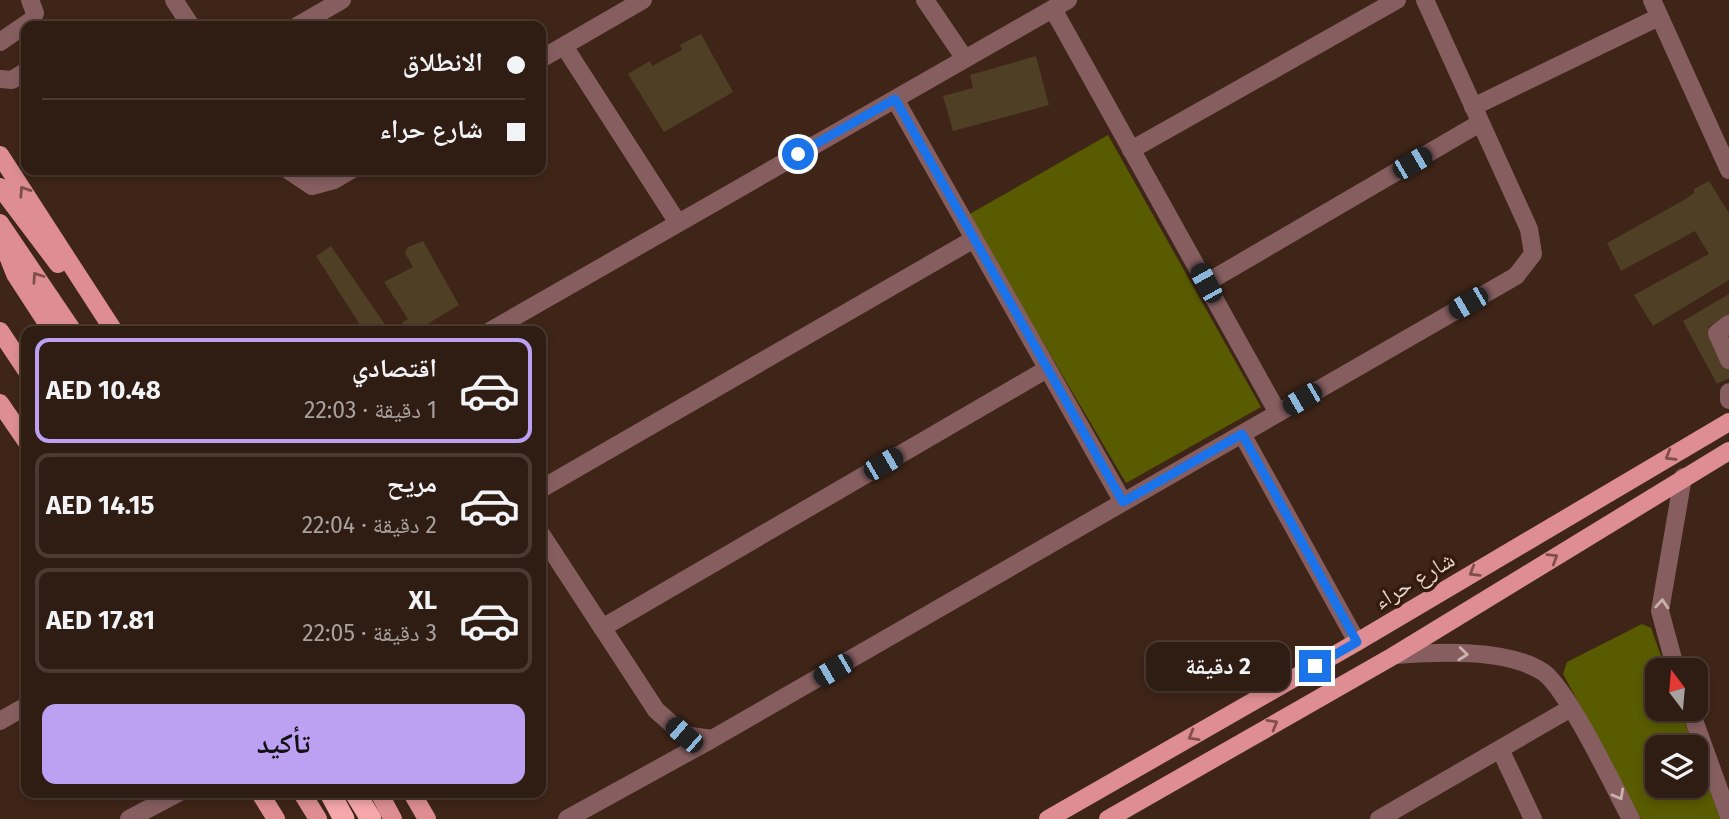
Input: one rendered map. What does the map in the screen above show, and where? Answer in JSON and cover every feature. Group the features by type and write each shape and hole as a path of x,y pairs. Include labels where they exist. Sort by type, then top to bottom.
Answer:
{"highway":[{"path":"333,798 344,819"},
{"path":"358,798 371,819"}],"main road":[{"path":"0,155 111,326"},
{"path":"0,187 105,326"},
{"path":"0,223 70,326"},
{"path":"0,236 15,274 49,326"},
{"path":"2,335 21,352"},
{"path":"2,335 21,363"},
{"path":"0,402 21,434"},
{"name":"شارع حراء","path":"1048,819 1357,642 1729,422"},
{"path":"1108,819 1395,655 1729,451"},
{"path":"1231,714 1248,739"},
{"path":"263,798 276,819"},
{"path":"305,798 318,819"},
{"path":"382,798 393,819"},
{"path":"415,798 427,819"}],"street":[{"path":"30,0 35,13 31,21"},
{"path":"174,0 188,21"},
{"path":"306,21 342,0"},
{"path":"546,57 643,0"},
{"path":"925,0 965,59"},
{"path":"1131,150 1398,0"},
{"path":"567,819 712,739 1516,276 1534,254 1529,229 1425,0"},
{"path":"499,326 1060,4 1131,150 1278,413"},
{"path":"1206,283 1655,8 1728,163"},
{"path":"0,42 21,28"},
{"path":"564,46 678,223"},
{"path":"0,79 12,80 21,74"},
{"path":"895,99 1123,502"},
{"path":"292,175 312,186 342,175"},
{"path":"546,486 974,239"},
{"path":"1729,324 1717,333 1729,360"},
{"path":"602,628 1047,369"},
{"path":"1729,392 1729,400"},
{"path":"1242,434 1357,642"},
{"path":"1673,658 1660,611 1683,477"},
{"path":"546,542 656,710 684,735 712,739"},
{"path":"1395,655 1442,652 1509,659 1544,673 1571,708 1632,819"},
{"path":"1,717 21,708"},
{"path":"1379,819 1571,708"},
{"path":"1695,721 1725,794 1729,817"},
{"path":"1500,749 1533,819"},
{"path":"129,819 169,798"}],"shaded area":[{"path":"1108,135 1261,407 1126,483 968,215"},
{"path":"1642,624 1651,628 1662,658 1645,658 1645,721 1684,721 1690,735 1645,735 1645,798 1708,798 1708,786 1720,819 1641,819 1563,674 1567,662"}],"building":[{"path":"701,34 733,92 664,132 628,74 650,61 652,66 682,50 680,45"},
{"path":"1036,56 1049,105 953,131 943,96 973,88 970,75"},
{"path":"1709,181 1729,213 1729,280 1653,326 1634,295 1709,254 1695,231 1621,271 1607,243 1684,200 1694,193 1694,189"},
{"path":"423,241 459,305 424,326 404,326 402,322 408,319 384,282 413,267 405,253 408,247"},
{"path":"331,246 386,326 361,326 316,256"},
{"path":"1729,294 1729,315 1708,327 1710,331 1707,332 1729,368 1729,378 1717,384 1683,321"}],"route":[{"path":"798,154 895,99 1123,502 1242,434 1357,642 1315,666"}]}
